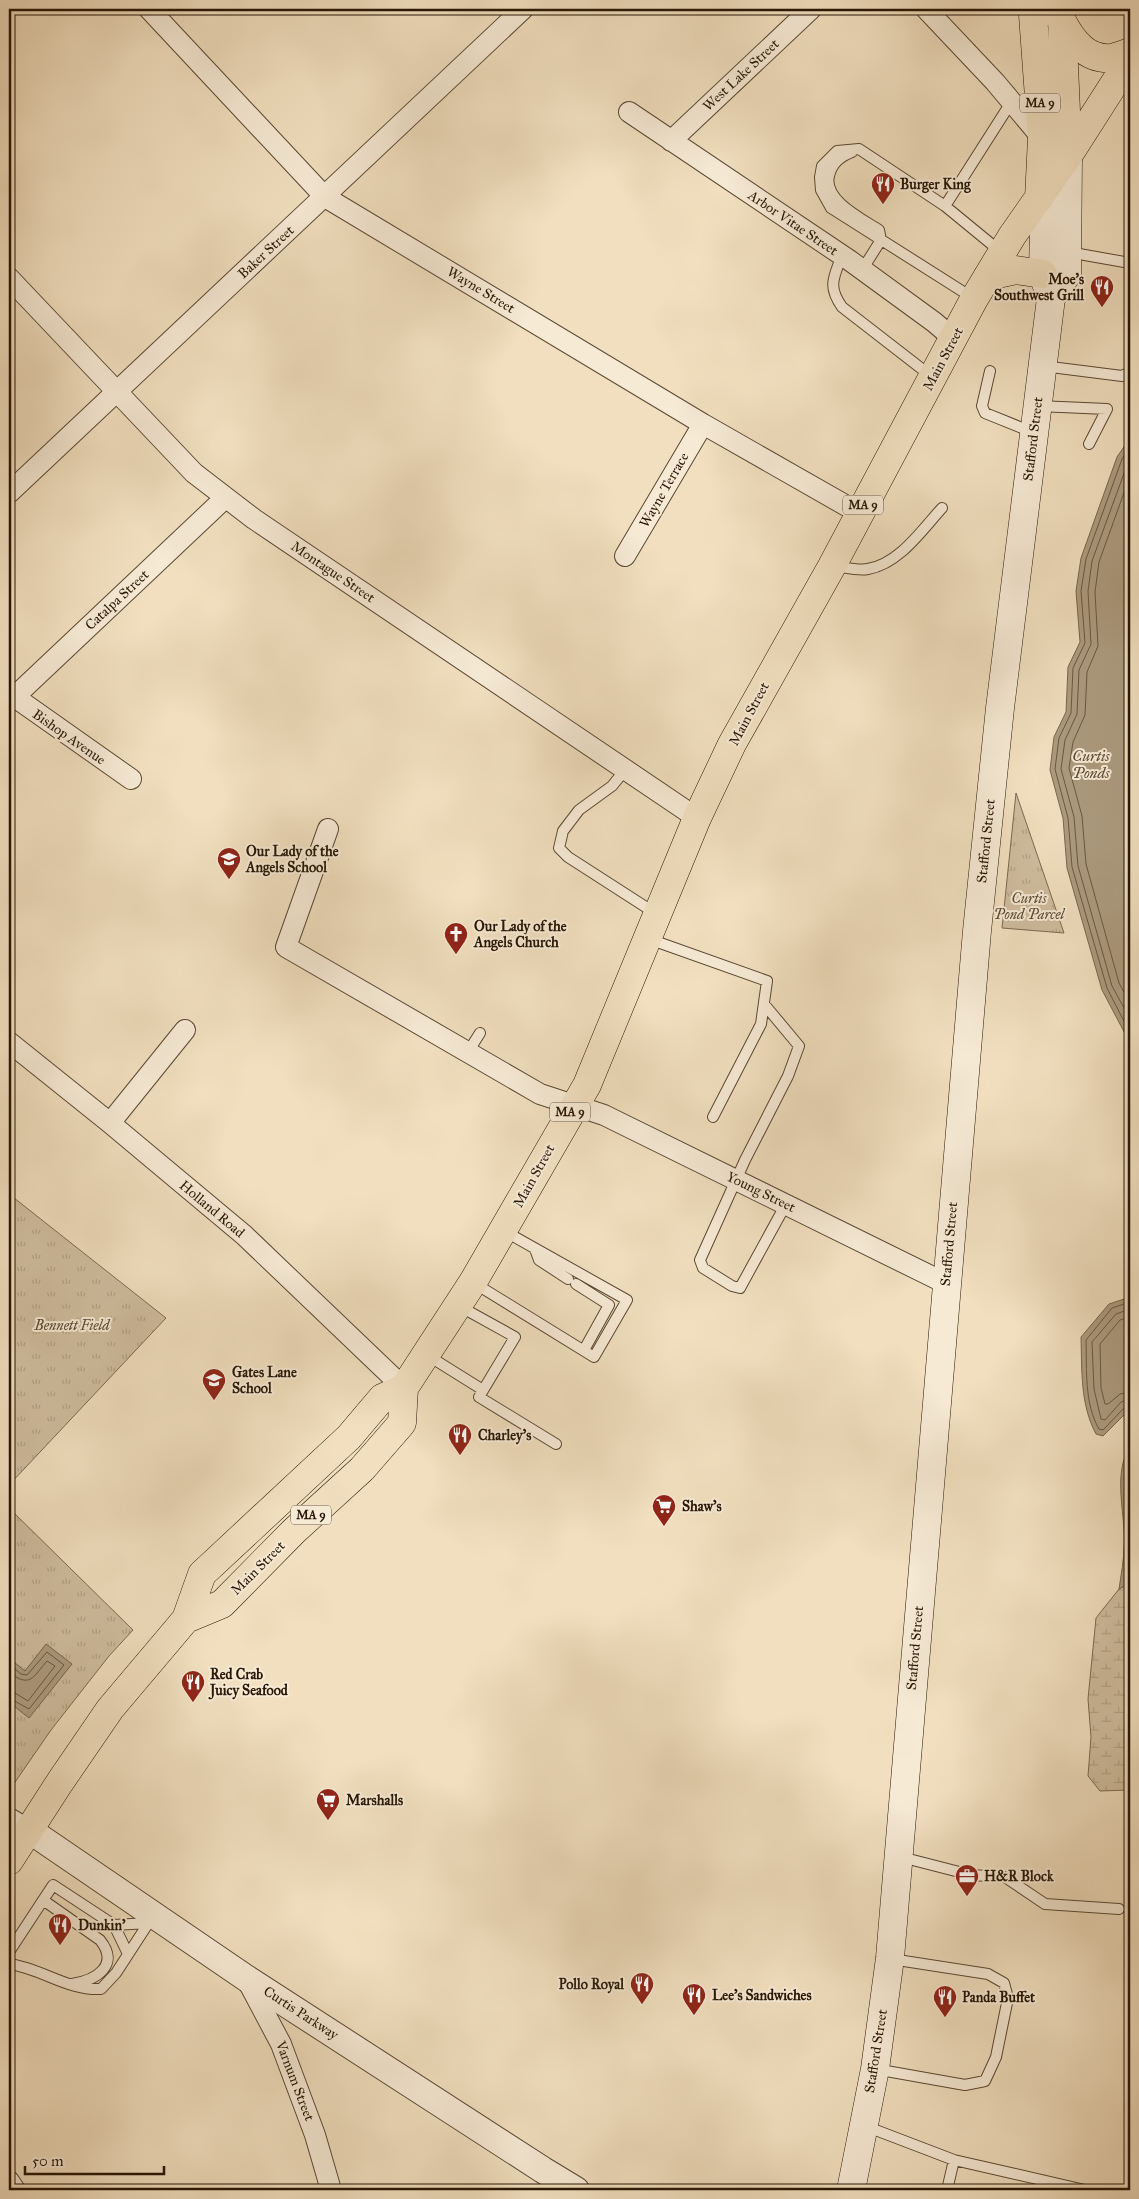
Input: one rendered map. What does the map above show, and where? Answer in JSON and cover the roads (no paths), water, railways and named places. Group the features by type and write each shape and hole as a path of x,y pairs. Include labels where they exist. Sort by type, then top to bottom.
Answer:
{"main road":[{"name":"MA 9","path":"1037,9 1033,15 1042,138 1039,199"},
{"name":"MA 9","path":"1058,15 1068,156"},
{"path":"1058,15 1081,48 1093,56 1129,60"},
{"name":"Main Street","path":"9,1861 19,1824 60,1782 110,1709 186,1619 222,1604 300,1526 374,1457 402,1423 404,1388 427,1355 504,1231 587,1085 698,818 720,769 757,698 832,566 974,299 1001,252 1068,156 1129,60"},
{"name":"Stafford Street","path":"1047,286 1067,274 1068,156"},
{"name":"Stafford Street","path":"851,2190 874,2069 890,1958 945,1283 977,931 1000,708 1042,366 1047,286 1044,228 1039,199"},
{"path":"988,276 1016,270 1047,286"}],"street":[{"name":"Wayne Street","path":"149,9 325,197 703,424 859,513"},
{"name":"Baker Street","path":"9,494 523,9"},
{"name":"West Lake Street","path":"671,141 811,9"},
{"path":"926,9 1012,101 1042,138"},
{"name":"Arbor Vitae Street","path":"629,112 842,256 934,322 954,339"},
{"name":"Montague Street","path":"9,278 194,473 225,498 698,818"},
{"name":"Wayne Terrace","path":"625,556 703,424"},
{"name":"Catalpa Street","path":"10,698 225,498"},
{"name":"Bishop Avenue","path":"10,698 131,779"},
{"name":"Young Street","path":"328,829 286,947 540,1094 604,1115 945,1283"},
{"path":"110,1123 185,1030"},
{"name":"Holland Road","path":"9,1042 110,1123 244,1235 404,1388"},
{"name":"Curtis Parkway","path":"19,1824 151,1919 576,2190"},
{"name":"Varnum Street","path":"246,1978 281,2044 316,2135 331,2190"},
{"path":"9,2181 16,2190"}],"lane":[{"path":"945,206 1012,101"},
{"path":"974,299 831,208 821,190 820,177 822,166 837,151 848,148 859,149 945,206 1001,252"},
{"path":"862,270 881,240"},
{"path":"1068,252 1130,263"},
{"path":"842,256 833,280 833,295 842,307 933,378"},
{"path":"1042,366 1122,376 1130,372"},
{"path":"990,371 982,406 985,413 1036,419 1107,409 1089,444"},
{"path":"832,566 868,569 882,564 901,552 942,508"},
{"path":"625,770 612,786 579,810 563,830 559,848 568,856 658,914"},
{"path":"648,939 768,981 761,1024 713,1117"},
{"path":"764,1004 798,1046 788,1076 736,1179 700,1260 703,1268 732,1286 740,1288 786,1204"},
{"path":"468,1052 480,1033"},
{"path":"473,1282 594,1357 627,1300 504,1231"},
{"path":"535,1249 539,1260 609,1305 584,1350"},
{"path":"458,1306 515,1337 479,1397 556,1444"},
{"path":"427,1355 483,1390"},
{"path":"897,1856 971,1874 1005,1877 1046,1904 1119,1909"},
{"path":"9,1952 53,1885 114,1925 128,1954"},
{"path":"43,1900 100,1940 107,1949 108,1957 104,1968 95,1979 69,1985"},
{"path":"114,1925 151,1919"},
{"path":"9,1964 22,1965 69,1985 84,1989 101,1989 116,1973 151,1919"},
{"path":"874,2069 965,2085 985,2081 996,2058 1008,1998 1004,1983 988,1974 890,1958"},
{"path":"864,2126 886,2132 954,2160 1085,2190"},
{"path":"947,2190 954,2160"}],"water":[{"name":"Curtis Ponds","path":"1130,438 1130,1043 1102,990 1067,868 1063,818 1050,770 1054,737 1066,712 1068,667 1080,642 1076,591 1081,558 1117,457"},
{"path":"1130,1297 1130,1409 1103,1436 1096,1434 1084,1399 1081,1337 1109,1304"},
{"path":"1130,1446 1130,1583 1119,1589 1124,1546 1121,1482 1125,1458"},
{"path":"46,1644 72,1664 29,1718 9,1702 9,1658 25,1671"}],"place":[{"name":"Burger King","path":"883,205"},
{"name":"Moe's Southwest Grill","path":"1102,308"},
{"name":"Our Lady of the Angels School","path":"229,880"},
{"name":"Our Lady of the Angels Church","path":"456,955"},
{"name":"Gates Lane School","path":"214,1401"},
{"name":"Charley's","path":"460,1456"},
{"name":"Shaw's","path":"664,1527"},
{"name":"Red Crab Juicy Seafood","path":"193,1703"},
{"name":"Marshalls","path":"328,1821"},
{"name":"H&R Block","path":"967,1897"},
{"name":"Dunkin'","path":"60,1946"},
{"name":"Pollo Royal","path":"642,2005"},
{"name":"Lee's Sandwiches","path":"694,2016"},
{"name":"Panda Buffet","path":"945,2018"}],"park label":[{"name":"Curtis Pond Parcel","path":"1029,906"},
{"name":"Bennett Field","path":"72,1325"}]}
